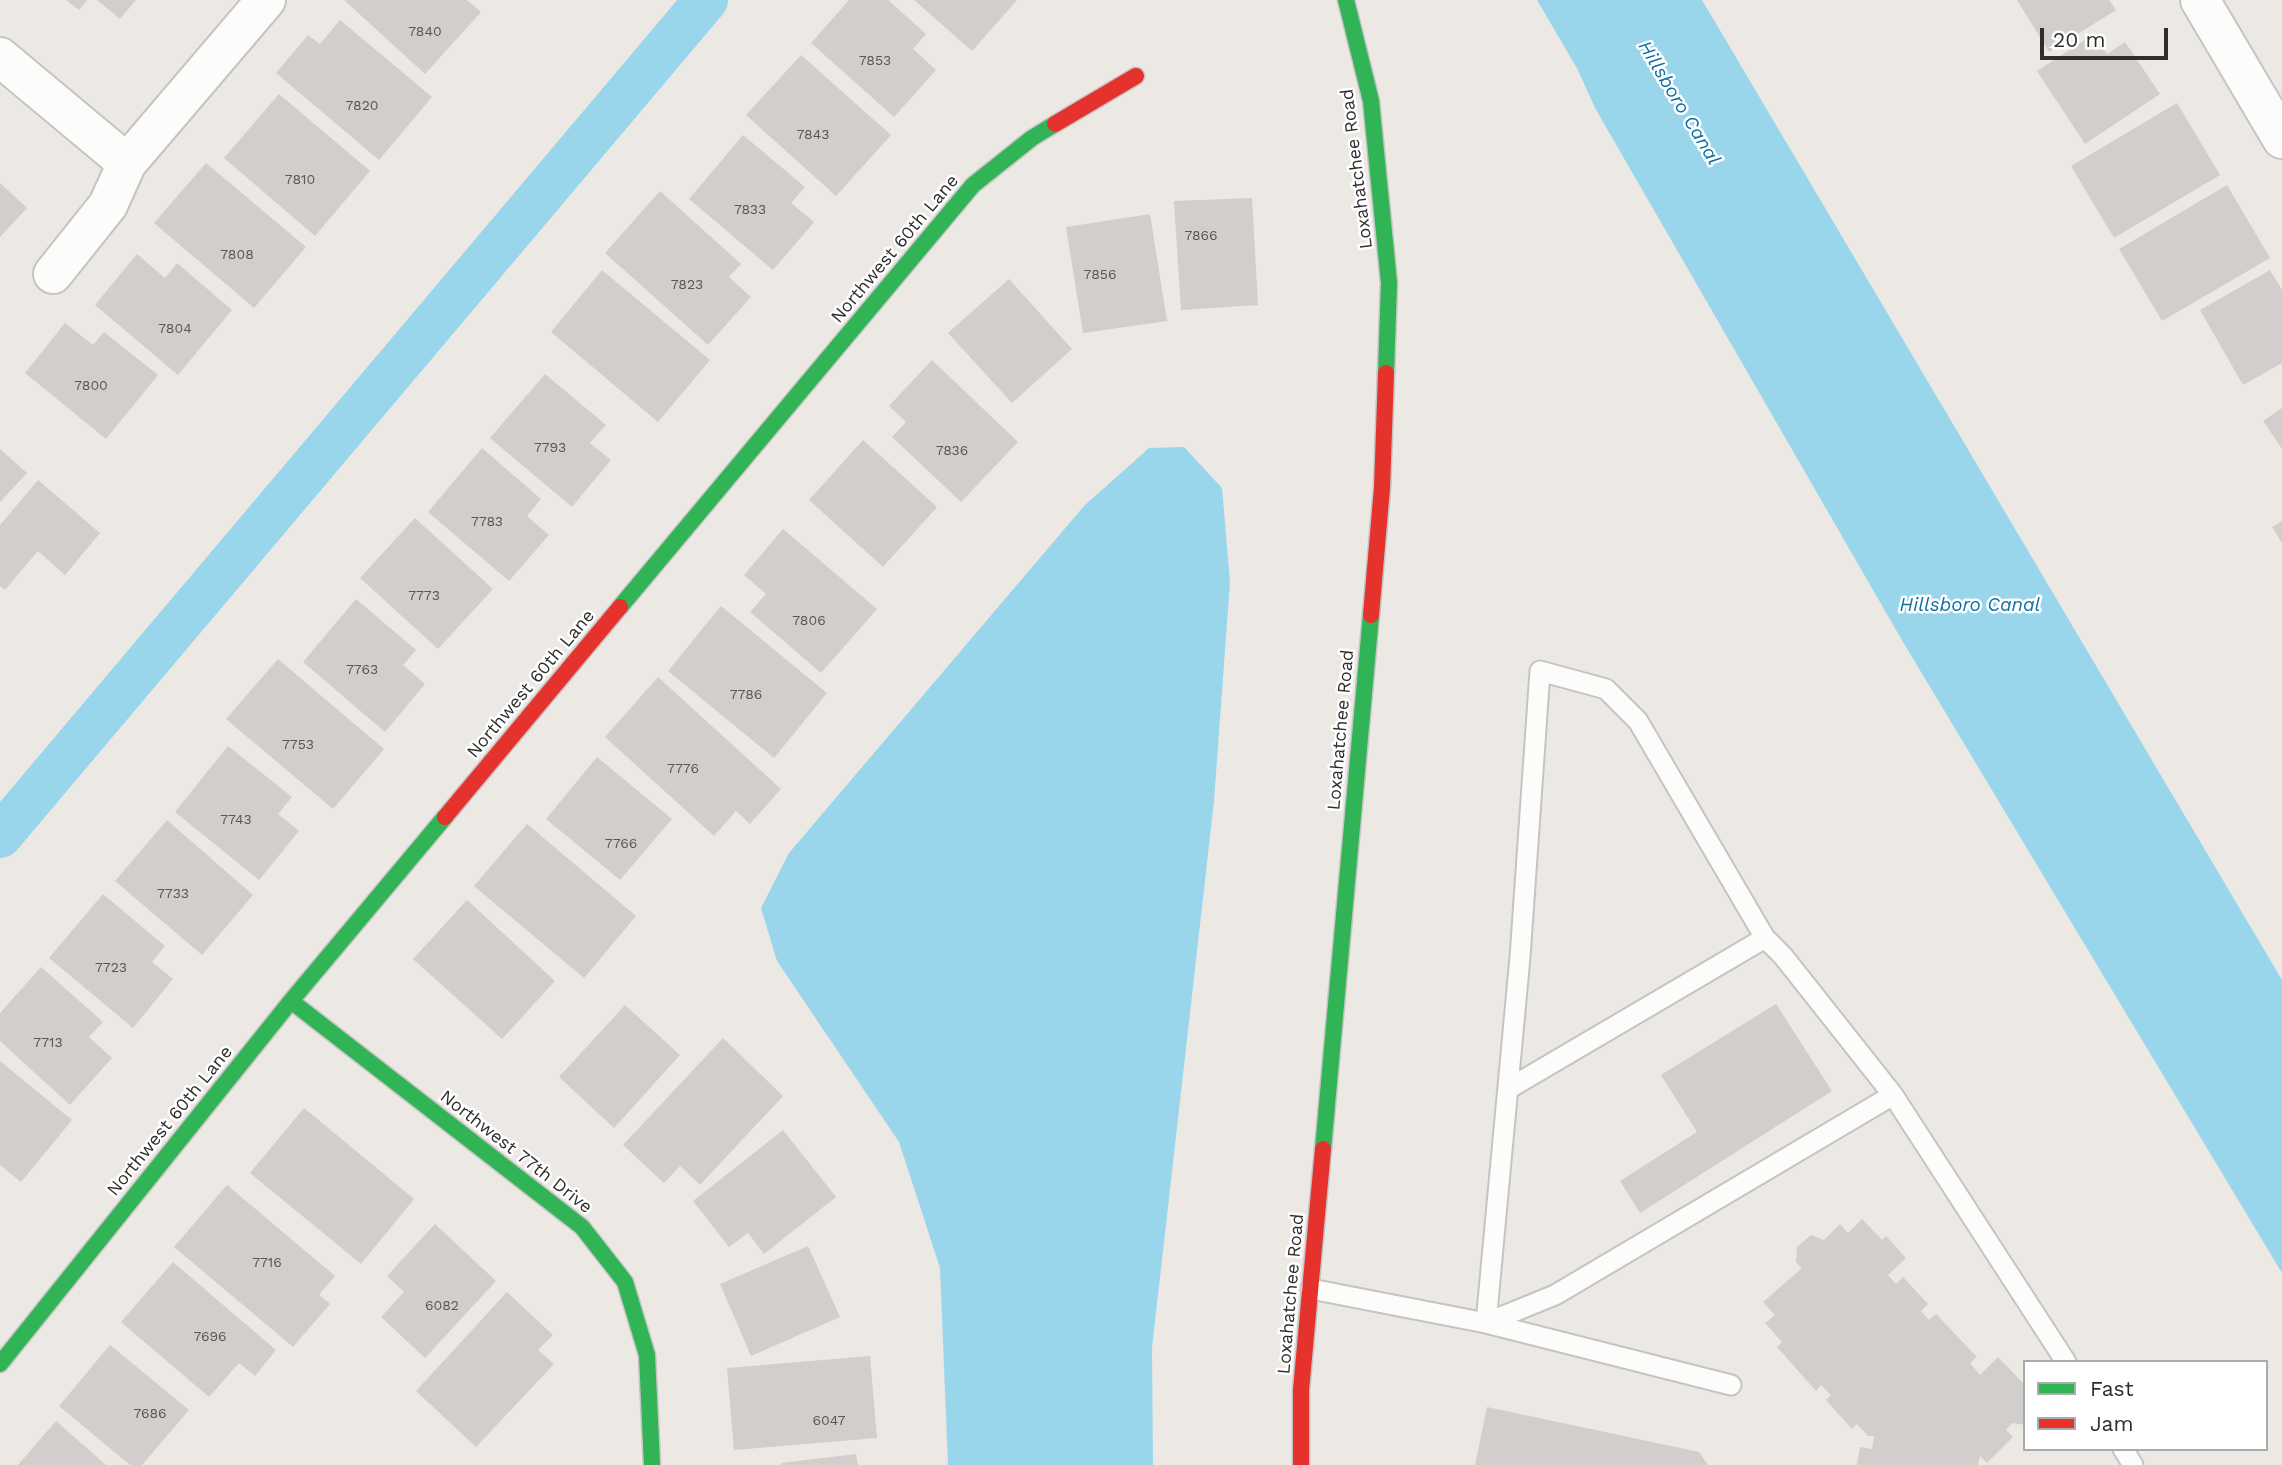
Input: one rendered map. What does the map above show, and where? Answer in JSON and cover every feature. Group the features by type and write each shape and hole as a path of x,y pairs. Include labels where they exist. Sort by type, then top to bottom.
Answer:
{"street":[{"path":"53,274 108,205 127,163 266,0"},
{"name":"Loxahatchee Road","path":"1301,1465 1301,1390 1382,488 1389,283 1371,101 1346,0"},
{"path":"2200,0 2282,139"},
{"path":"0,57 127,163"},
{"name":"Northwest 60th Lane","path":"0,1364 291,1001 973,185 1032,138 1136,76"},
{"name":"Northwest 77th Drive","path":"291,1001 582,1227 625,1282 647,1355 652,1465"}],"lane":[{"path":"1486,1323 1508,1090 1540,671 1606,689 1638,721 1765,938 1783,956 1893,1095 2065,1360"},
{"path":"1508,1090 1765,938"},
{"path":"1486,1323 1555,1294 1893,1095"},
{"path":"1311,1289 1486,1323 1731,1385"}],"water":[{"name":"Hillsboro Canal","path":"1537,0 1702,0 2282,980 2282,1273 1903,642 1595,108 1578,70"},
{"path":"1184,447 1222,488 1230,582 1214,801 1152,1348 1153,1465 948,1465 940,1268 899,1142 777,961 761,908 789,853 1084,506 1149,448"}],"building":[{"path":"66,0 87,0 79,10"},
{"path":"97,0 136,0 120,19"},
{"path":"344,0 467,0 481,12 425,74"},
{"path":"849,0 888,0 926,34 913,49 936,70 894,117 811,43"},
{"path":"914,0 1017,0 972,51"},
{"path":"2017,0 2109,0 2116,10 2049,52"},
{"path":"340,20 432,97 379,160 276,73 308,35 320,44"},
{"path":"2094,34 2107,54 2125,42 2160,94 2085,144 2037,71"},
{"path":"801,55 891,135 836,196 746,115"},
{"path":"279,94 370,171 315,236 224,158"},
{"path":"2177,103 2220,175 2114,238 2071,166"},
{"path":"743,135 805,187 791,203 814,222 773,270 689,199"},
{"path":"206,163 306,247 254,308 154,223"},
{"path":"0,183 27,208 0,237"},
{"path":"2227,185 2270,258 2162,321 2119,249"},
{"path":"660,191 741,264 729,277 751,297 708,345 605,253"},
{"path":"1252,198 1258,305 1181,310 1174,201"},
{"path":"1150,214 1167,321 1083,333 1066,227"},
{"path":"137,254 165,278 177,263 232,310 178,375 95,305"},
{"path":"602,270 710,360 658,422 551,332"},
{"path":"2270,270 2282,290 2282,363 2243,385 2200,310"},
{"path":"1009,279 1072,349 1012,403 948,333"},
{"path":"65,323 93,345 104,332 158,375 106,439 25,373"},
{"path":"932,360 1018,442 961,502 892,437 906,422 889,406"},
{"path":"545,374 606,425 590,443 611,460 572,507 490,438"},
{"path":"2282,408 2282,449 2263,421"},
{"path":"863,440 937,507 883,567 809,500"},
{"path":"482,448 541,499 527,516 549,535 509,581 428,512"},
{"path":"0,449 27,473 0,502"},
{"path":"38,480 100,533 65,575 38,551 5,590 0,586 0,525"},
{"path":"415,518 493,589 438,649 360,578"},
{"path":"2282,521 2282,543 2272,527"},
{"path":"783,529 877,609 821,673 750,612 766,594 744,575"},
{"path":"356,599 416,650 403,665 425,684 385,732 303,662"},
{"path":"721,606 827,693 774,758 668,671"},
{"path":"278,659 384,749 333,809 226,719"},
{"path":"658,677 781,789 750,824 736,811 714,836 605,737"},
{"path":"228,746 292,797 278,814 299,831 259,880 175,812"},
{"path":"597,757 672,819 620,880 546,819"},
{"path":"167,820 253,895 202,955 115,881"},
{"path":"527,824 636,916 584,978 474,886"},
{"path":"103,894 165,946 152,962 173,979 133,1028 49,958"},
{"path":"467,900 555,981 502,1039 413,959"},
{"path":"41,967 103,1022 89,1037 112,1058 70,1105 0,1041 0,1013"},
{"path":"1776,1004 1832,1091 1640,1213 1620,1181 1697,1132 1661,1075"},
{"path":"625,1005 680,1055 614,1128 559,1077"},
{"path":"723,1038 783,1096 700,1185 680,1166 664,1183 623,1145"},
{"path":"0,1061 72,1120 21,1182 0,1165"},
{"path":"304,1108 414,1199 361,1264 250,1173"},
{"path":"783,1130 836,1197 764,1254 748,1233 729,1247 693,1201"},
{"path":"227,1185 335,1276 319,1295 330,1304 293,1347 174,1247"},
{"path":"1862,1219 1882,1240 1886,1236 1906,1258 1888,1275 1896,1284 1903,1277 1928,1304 1921,1311 1929,1320 1936,1314 1977,1357 1970,1363 1980,1375 1998,1357 2023,1383 2023,1425 2012,1423 2006,1430 2013,1437 1987,1463 1980,1456 1978,1465 1857,1465 1860,1447 1872,1449 1874,1436 1868,1436 1857,1424 1852,1429 1826,1400 1831,1395 1821,1385 1816,1391 1777,1347 1782,1342 1765,1323 1775,1315 1763,1302 1802,1268 1796,1262 1797,1247 1811,1235 1824,1240 1840,1224 1848,1233"},
{"path":"435,1224 496,1281 425,1358 381,1317 404,1292 387,1276"},
{"path":"808,1246 840,1317 751,1356 720,1284"},
{"path":"173,1262 276,1350 255,1376 239,1363 209,1397 121,1322"},
{"path":"507,1292 553,1335 538,1350 554,1364 476,1447 416,1391"},
{"path":"110,1345 189,1410 142,1465 130,1465 59,1406"},
{"path":"870,1356 877,1438 734,1450 727,1368"},
{"path":"1487,1407 1699,1452 1708,1465 1475,1465"},
{"path":"56,1421 106,1465 18,1465"},
{"path":"856,1454 858,1465 781,1465 781,1463"}],"waterway":[{"path":"0,836 706,0"}],"traffic: fast":[{"path":"1346,0 1371,101 1389,283 1386,373"},
{"path":"620,607 973,185 1032,138 1055,124"},
{"path":"1323,1149 1371,615"},
{"path":"0,1364 291,1001 445,817"},
{"path":"291,1001 582,1227 625,1282 647,1355 652,1465"}],"traffic: jam":[{"path":"1055,124 1136,76"},
{"path":"1371,615 1382,488 1386,373"},
{"path":"445,817 620,607"},
{"path":"1301,1465 1301,1390 1323,1149"}]}
